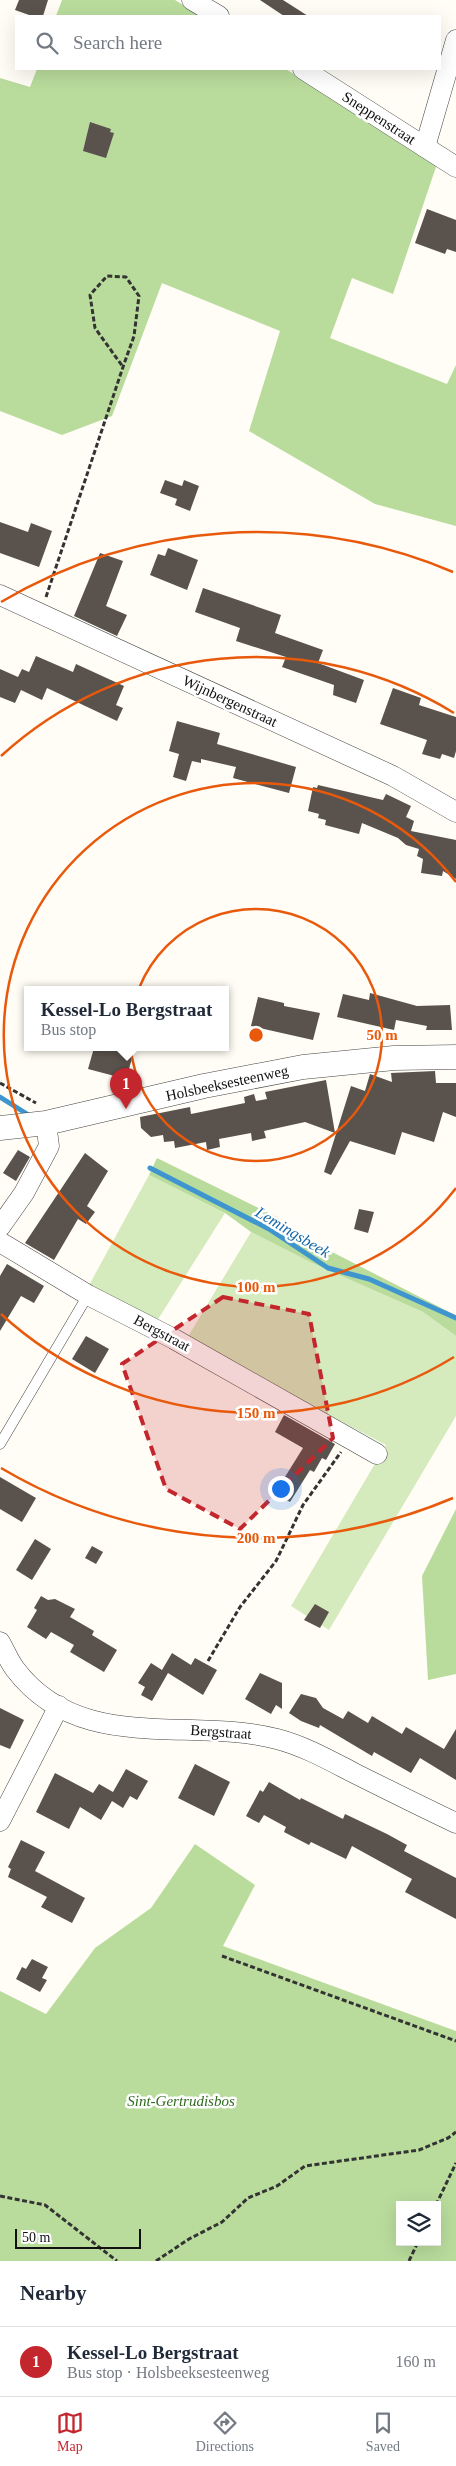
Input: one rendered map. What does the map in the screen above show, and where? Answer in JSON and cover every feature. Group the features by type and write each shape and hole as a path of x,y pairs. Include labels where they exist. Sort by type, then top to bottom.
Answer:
{"street":[{"path":"192,0 217,15"},
{"path":"425,147 456,40"},
{"name":"Sneppenstraat","path":"305,70 456,167"},
{"name":"Wijnbergenstraat","path":"0,595 392,776 456,812"},
{"name":"Holsbeeksesteenweg","path":"0,1128 46,1124 204,1086 303,1067 394,1058 456,1058"},
{"path":"0,1227 24,1193 50,1146 46,1124"},
{"name":"Bergstraat","path":"0,1242 88,1295 174,1339 377,1454"},
{"name":"Bergstraat","path":"0,1642 15,1669 38,1693 88,1721 114,1727 229,1731 280,1740 316,1754 456,1824"},
{"path":"0,1821 59,1706"}],"lane":[{"path":"0,1444 88,1295"}],"path":[{"path":"40,614 134,336 139,296 126,277 107,276 90,295 95,328 123,367"},
{"path":"0,1083 40,1106 46,1124"},
{"path":"208,1661 240,1606 276,1561 303,1505 328,1473 350,1438"},
{"path":"222,1956 456,2040"},
{"path":"156,2261 189,2239 222,2222 248,2198 277,2186 305,2166 419,2150 448,2138 456,2132"},
{"path":"438,2201 456,2164"},
{"path":"0,2196 45,2205 117,2261"},
{"path":"409,2261 416,2246"}],"highlighted area":[{"path":"223,1297 309,1314 333,1438 240,1529 166,1489 122,1364"}],"green space":[{"path":"62,0 175,0 199,15 56,15"},
{"path":"37,70 288,70 437,164 393,294 352,278 330,338 447,384 456,365 456,526 375,504 249,431 280,331 162,283 112,416 62,435 0,411 0,78 30,87"},
{"path":"157,1158 277,1217 284,1226 299,1235 453,1314 456,1316 456,1336 423,1312 312,1263 251,1232 225,1213 149,1175"},
{"path":"149,1175 225,1213 155,1324 87,1289"},
{"path":"251,1232 312,1263 423,1312 456,1336 456,1416 329,1630 291,1606 386,1445 186,1340"},
{"path":"456,1509 456,1674 428,1680 422,1576"},
{"name":"Sint-Gertrudisbos","path":"195,1844 255,1885 223,1946 456,2031 456,2261 0,2261 0,1991 46,2014 95,1948 151,1908"}],"building":[{"path":"19,0 48,0 43,15 29,15 15,10"},
{"path":"260,0 283,0 306,15 282,15"},
{"path":"90,122 111,129 110,132 114,133 106,158 83,151"},
{"path":"427,209 456,220 456,252 447,249 445,254 415,243"},
{"path":"165,480 182,486 184,480 199,486 190,511 175,505 177,499 160,493"},
{"path":"0,522 28,532 31,523 52,531 39,567 0,553"},
{"path":"168,548 198,560 187,590 150,575 158,554 165,556"},
{"path":"100,553 123,561 106,606 127,615 117,636 74,616"},
{"path":"203,588 281,615 275,633 323,650 318,663 364,680 356,703 333,695 334,685 282,667 286,657 236,641 240,628 195,612"},
{"path":"36,656 73,672 76,664 124,686 116,705 123,708 117,721 47,688 42,700 21,690 15,703 0,697 0,669 18,677 22,669 29,672"},
{"path":"393,688 421,698 419,705 456,717 456,751 454,758 442,754 440,759 422,754 427,740 380,724"},
{"path":"177,721 220,733 217,744 296,767 289,793 233,778 236,767 201,759 201,763 192,761 186,781 173,777 179,754 169,751"},
{"path":"318,785 383,800 386,794 411,806 406,817 414,821 411,831 456,840 456,879 443,871 442,876 421,873 423,859 417,856 419,849 406,845 398,838 362,823 359,834 325,825 326,820 318,818 319,814 308,811 313,787 317,788"},
{"path":"370,993 417,1006 450,1005 452,1030 426,1030 427,1026 396,1020 394,1030 337,1017 343,994 369,1000"},
{"path":"258,997 284,1003 284,1006 320,1013 313,1040 251,1026"},
{"path":"93,1051 132,1051 133,1055 126,1079 88,1069"},
{"path":"435,1071 436,1083 456,1083 456,1117 443,1112 434,1142 402,1132 395,1155 350,1141 331,1175 324,1172 351,1086 365,1091 370,1074 392,1082 391,1073"},
{"path":"326,1080 335,1133 305,1122 264,1131 266,1138 252,1141 251,1133 219,1139 220,1147 207,1150 206,1142 175,1148 174,1141 164,1142 163,1135 151,1137 141,1128 140,1117 190,1107 191,1114 245,1103 244,1097 254,1094 256,1101 267,1099 265,1092"},
{"path":"18,1150 30,1157 16,1181 3,1173"},
{"path":"85,1153 108,1171 87,1206 95,1212 86,1224 78,1219 54,1260 25,1243"},
{"path":"359,1209 374,1212 368,1233 354,1229"},
{"path":"7,1264 44,1286 34,1303 21,1296 0,1331 0,1276"},
{"path":"86,1336 109,1349 95,1373 72,1359"},
{"path":"284,1415 335,1444 326,1460 322,1458 314,1472 310,1470 290,1502 275,1493 303,1448 275,1432"},
{"path":"0,1477 36,1498 22,1522 0,1509"},
{"path":"35,1539 51,1549 32,1580 16,1570"},
{"path":"92,1546 103,1552 96,1564 85,1558"},
{"path":"41,1596 48,1600 55,1599 75,1609 70,1617 94,1631 92,1635 117,1650 104,1672 70,1652 74,1645 51,1632 46,1639 27,1627 37,1610 34,1608"},
{"path":"315,1604 329,1612 320,1628 304,1620"},
{"path":"172,1653 191,1665 195,1658 217,1670 203,1695 168,1673 152,1701 141,1695 145,1687 138,1683 151,1663 162,1670"},
{"path":"260,1673 282,1683 282,1709 276,1705 271,1714 245,1699"},
{"path":"301,1694 316,1698 323,1708 343,1719 348,1711 368,1723 372,1716 402,1734 406,1727 444,1749 456,1729 456,1780 420,1758 411,1773 374,1752 372,1756 320,1725 319,1728 301,1721 289,1713"},
{"path":"0,1708 24,1720 10,1749 0,1745"},
{"path":"195,1764 230,1782 214,1816 178,1798"},
{"path":"126,1769 148,1781 137,1800 130,1796 123,1808 112,1801 101,1820 80,1807 69,1829 36,1812 55,1773 93,1793 99,1784 113,1792"},
{"path":"269,1782 300,1800 301,1798 343,1819 345,1814 387,1834 407,1845 404,1851 456,1878 456,1919 405,1892 412,1879 352,1846 346,1859 311,1842 309,1845 284,1832 286,1827 264,1815 259,1823 246,1816 260,1790 263,1792"},
{"path":"21,1840 45,1852 35,1871 85,1898 72,1923 41,1907 47,1897 8,1877 11,1869 8,1867"},
{"path":"32,1959 48,1967 42,1978 47,1980 40,1992 16,1979 22,1967 26,1969"}],"waterway":[{"name":"Lemingsbeek","path":"0,1097 27,1114"},
{"name":"Lemingsbeek","path":"150,1168 269,1229 328,1268 369,1279 456,1318"}],"place":[{"name":"Kessel-Lo Bergstraat","path":"126,1109"}]}
